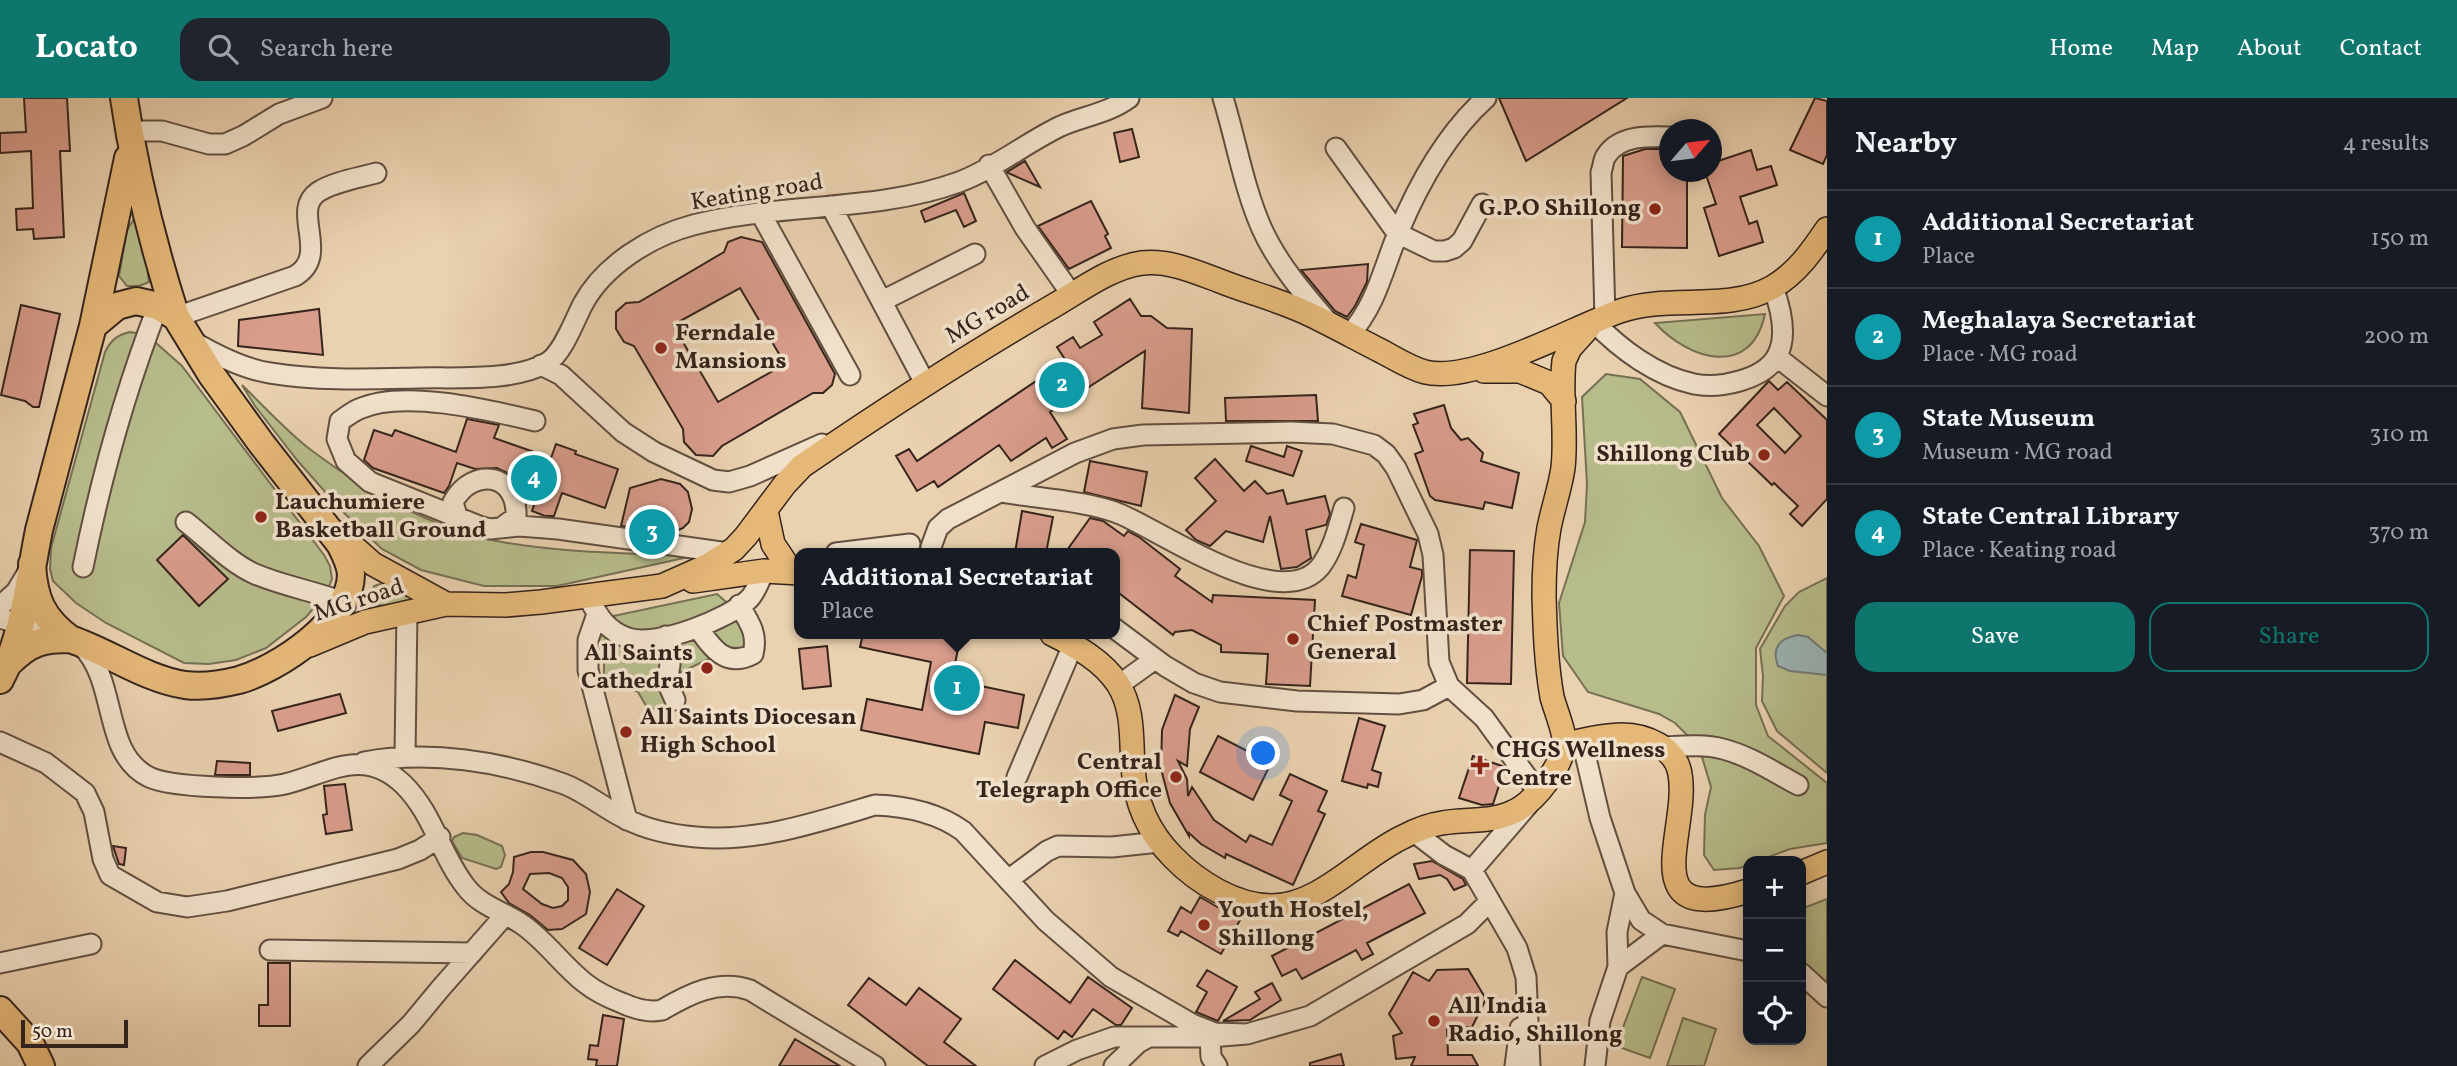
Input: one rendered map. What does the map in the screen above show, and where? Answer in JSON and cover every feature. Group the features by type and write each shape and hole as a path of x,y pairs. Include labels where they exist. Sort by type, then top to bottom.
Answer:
{"highway":[{"path":"32,564 37,600 53,624 73,640 164,679 186,685 238,680 258,673 289,654 322,631 333,619 343,602 351,576 348,560 340,544 261,443 174,320 130,138 124,98"},
{"path":"5,671 7,626 32,564 93,326 130,138"},
{"path":"93,326 117,306 136,301 174,320"},
{"path":"5,671 23,650 40,641 73,640"},
{"path":"0,1010 30,1043 41,1066"}],"main road":[{"path":"1773,287 1809,256 1827,229"},
{"name":"MG road","path":"289,654 365,622 407,611 446,604 592,606 662,586 707,566 728,553 747,536 785,484 802,466 1072,295 1111,273 1139,263 1153,262 1192,271 1308,314 1424,372 1441,374 1463,371 1509,357 1622,310 1648,305 1735,299 1773,287"},
{"path":"1573,743 1549,678 1544,593 1549,529 1563,470 1564,360 1579,337 1599,320"},
{"path":"1463,371 1520,371 1549,383 1564,401"},
{"path":"662,586 788,567 769,533 766,511"},
{"name":"MG road","path":"316,512 373,564 446,604"},
{"path":"1062,639 1097,662 1119,685 1131,722 1133,770 1140,805 1150,831 1174,859 1208,886 1246,902 1286,905 1308,897 1390,844 1414,832 1441,823 1494,819 1520,808 1536,795 1573,743 1625,735 1663,747 1673,758 1680,774 1680,797 1673,846 1679,888 1686,895 1705,900 1722,900 1743,893"},
{"path":"1806,871 1827,862"}],"street":[{"path":"130,138 162,131 209,144 225,144 279,114 322,98"},
{"name":"Keating road","path":"541,365 551,361 560,349 585,300 597,283 613,268 656,240 691,226 917,193 960,181 1062,126 1129,98"},
{"path":"1223,98 1263,231 1291,277 1341,331 1362,321 1371,305 1397,233 1419,188 1437,158 1486,98"},
{"path":"1659,137 1635,137 1620,144 1606,155 1601,172 1599,320 1614,343 1654,369 1692,384 1718,387 1747,378 1765,368 1777,357 1781,341 1780,307 1773,287"},
{"path":"1336,148 1397,233 1434,250 1445,251 1462,241 1482,204"},
{"path":"989,166 1031,238 1072,295"},
{"path":"83,567 94,514 137,361 174,320 305,270 310,261 310,200 317,192 329,187 376,173"},
{"path":"831,205 926,385"},
{"path":"761,214 850,375"},
{"path":"882,301 975,254"},
{"path":"174,320 234,362 268,373 315,378 485,376 525,371 541,365 571,384 623,432 654,452 713,480 729,482 750,476 868,423"},
{"path":"1777,357 1827,396"},
{"path":"535,421 474,406 387,401 358,409 341,421 337,439 346,461 370,482 479,526 558,529 728,553"},
{"path":"928,547 938,528 948,519 1075,453 1113,439 1143,435 1291,432 1333,434 1374,445 1386,454 1396,468 1428,534 1433,555 1439,662 1450,686 1484,718 1536,795 1472,870"},
{"path":"457,516 453,502 459,491 481,479 496,480 511,490 516,505 516,517 501,528"},
{"path":"1000,492 1118,513 1213,563 1247,576 1280,582 1303,579 1318,569 1329,552 1344,508"},
{"path":"186,522 235,562 253,573 313,590 343,602"},
{"path":"0,606 16,592 32,564"},
{"path":"592,606 606,626 629,639 646,641 698,628 718,619 749,599 788,567"},
{"path":"698,628 715,649 731,660 740,661 753,654 757,640 740,605"},
{"path":"592,606 588,670 627,820"},
{"path":"405,756 407,611"},
{"path":"7,626 73,640 89,653 100,674 122,752 132,765 149,777 169,782 250,788 284,784 356,763 405,756 448,758 504,767 565,785 627,820 684,835 731,839 874,805 892,806 949,821 963,831 1066,940 1111,977 1192,1024 1215,1033 1247,1034"},
{"path":"1120,632 1155,659 1194,683 1220,692 1297,701 1399,704 1423,700 1450,686"},
{"path":"666,636 670,665 667,682 676,700"},
{"path":"1017,777 1073,645"},
{"path":"1119,685 1155,659"},
{"path":"0,742 46,762 85,793 94,812 103,859 110,874 158,902 187,907 227,901 398,859 420,850 440,837"},
{"path":"1573,743 1625,893 1642,920 1662,934 1743,950"},
{"path":"1663,747 1700,745 1725,749 1798,785"},
{"path":"356,763 373,765 403,784 440,837 453,867 467,889 487,905 523,925 585,984 643,1011 662,1010 714,986 737,985 750,990 875,1066"},
{"path":"1414,832 1444,856 1472,870 1522,960 1527,993 1530,1066"},
{"path":"1008,880 1058,846 1112,847 1159,842"},
{"path":"1595,1066 1600,1021 1618,967 1617,932 1625,893"},
{"path":"1045,1066 1108,1039 1247,1034 1310,1016 1467,924 1490,901"},
{"path":"368,1066 411,1024 505,915"},
{"path":"1618,967 1662,934"},
{"path":"0,963 90,944"},
{"path":"270,950 472,953"},
{"path":"1806,978 1827,998"},
{"path":"1515,1066 1527,993"},
{"path":"1114,1066 1138,1043 1149,1037"},
{"path":"1210,1037 1211,1057 1217,1066"}],"green space":[{"path":"134,219 141,221 149,282 139,286 127,286 119,276 127,230"},
{"path":"1765,314 1758,335 1747,348 1733,355 1718,357 1701,354 1685,346 1655,323"},
{"path":"130,332 147,335 182,366 330,566 332,579 326,594 306,617 266,648 236,660 209,664 184,663 106,623 76,603 53,581 50,569 51,548 105,352 115,339"},
{"path":"1606,374 1640,379 1680,412 1722,498 1759,546 1784,596 1756,648 1756,705 1768,736 1827,783 1827,843 1790,849 1771,856 1743,856 1743,867 1714,870 1704,855 1705,815 1711,787 1699,747 1675,723 1659,714 1588,692 1563,656 1559,603 1585,522 1587,484 1582,397"},
{"path":"242,385 293,435 332,465 377,494 451,528 502,542 549,548 693,556 557,586 484,586 421,570 382,549 342,511 297,460"},
{"path":"1827,578 1827,773 1777,731 1762,701 1760,649 1785,606 1799,592"},
{"path":"380,584 408,591 420,600 388,606 374,605 371,600 374,586"},
{"path":"717,594 741,615 750,653 723,652 671,677 685,710 648,709 638,692 604,675 604,655 590,621"},
{"path":"463,833 477,835 502,846 505,855 501,867 496,869 462,858 452,841"},
{"path":"1827,899 1827,985 1806,967 1806,907"},
{"path":"1642,977 1675,989 1650,1058 1616,1046"},
{"path":"1683,1018 1716,1029 1704,1066 1667,1066"}],"water":[{"path":"1798,635 1808,637 1827,653 1827,675 1790,671 1778,666 1776,654 1779,645 1782,641"}],"building":[{"path":"24,98 67,98 70,151 60,151 64,237 34,239 33,229 17,230 16,209 33,208 31,151 0,153 0,133 26,132"},
{"path":"1499,98 1627,98 1526,161"},
{"path":"1815,98 1827,101 1827,155 1823,164 1790,150"},
{"path":"1132,129 1139,157 1120,162 1114,133"},
{"name":"G.P.O Shillong","path":"1645,149 1659,149 1659,182 1687,182 1687,248 1622,247 1623,156"},
{"path":"1751,150 1757,170 1771,166 1777,185 1740,197 1749,224 1757,221 1763,242 1719,256 1704,208 1716,204 1708,182 1722,182 1722,160"},
{"path":"1025,161 1040,187 1007,172"},
{"path":"964,193 976,221 964,227 956,210 925,222 921,211"},
{"path":"1091,201 1108,234 1105,236 1111,248 1069,269 1038,226"},
{"name":"Ferndale Mansions","path":"741,237 762,242 835,374 832,385 823,393 813,393 722,446 713,456 696,455 684,442 683,429 634,346 624,342 616,329 616,312 626,303 639,302 724,252 728,242","holes":["740,288 785,364 718,402 673,325"]},
{"path":"1368,264 1367,282 1347,317 1335,311 1301,270"},
{"path":"1130,299 1141,316 1151,316 1167,328 1192,329 1189,413 1142,408 1145,351 1050,412 1067,439 1052,448 1046,438 1011,461 999,445 938,487 934,481 917,491 896,456 909,449 917,461 1066,361 1057,347 1073,337 1080,348 1102,335 1094,322"},
{"path":"21,305 60,314 39,407 1,395"},
{"path":"319,309 323,355 238,346 239,320"},
{"name":"Shillong Club","path":"1769,381 1778,390 1787,382 1827,420 1827,499 1802,526 1790,514 1798,506 1719,434","holes":["1774,408 1801,436 1785,453 1757,425"]},
{"path":"1316,395 1318,421 1226,421 1225,398"},
{"path":"1444,405 1451,428 1461,440 1468,438 1483,453 1481,461 1519,473 1512,508 1485,502 1483,509 1435,500 1430,496 1415,454 1423,451 1413,425 1418,423 1414,414"},
{"path":"467,419 499,425 494,438 551,458 556,444 576,451 575,454 618,469 605,508 562,493 554,516 545,516 532,511 539,491 520,485 510,474 497,468 475,469 457,463 444,493 373,468 364,460 374,430 392,436 395,430 456,452"},
{"path":"1251,446 1284,457 1287,446 1302,451 1293,476 1246,461"},
{"path":"1215,459 1244,491 1255,481 1267,494 1283,490 1287,504 1325,496 1330,514 1326,525 1306,530 1311,558 1297,567 1281,569 1270,516 1263,542 1226,531 1210,546 1196,540 1186,530 1216,501 1195,478"},
{"path":"1090,461 1147,472 1141,506 1084,492"},
{"path":"661,479 680,484 688,492 692,509 689,522 672,533 621,526 630,488"},
{"path":"1022,511 1053,517 1047,548 1016,548"},
{"path":"1090,518 1103,521 1124,536 1128,531 1139,537 1180,569 1175,576 1212,602 1213,595 1315,600 1310,686 1266,684 1268,654 1221,652 1221,645 1192,630 1175,632 1173,635 1120,594 1120,548 1069,548"},
{"path":"1361,524 1417,540 1410,567 1422,570 1422,576 1411,615 1342,596 1348,575 1356,578 1364,545 1355,542"},
{"path":"183,535 228,579 199,606 157,560"},
{"path":"1470,550 1514,551 1511,684 1467,683"},
{"path":"862,639 960,639 952,680 1024,695 1018,728 985,722 979,754 861,730 867,699 922,710 931,662 860,647"},
{"path":"827,646 831,686 803,689 799,649"},
{"path":"340,694 346,713 278,731 272,711"},
{"path":"1175,695 1199,707 1190,729 1187,766 1178,761 1187,779 1188,796 1192,787 1214,820 1246,842 1250,835 1272,845 1292,801 1280,795 1290,774 1327,791 1318,811 1325,814 1293,885 1226,854 1225,858 1201,844 1189,833 1189,836 1170,803 1161,769 1162,730"},
{"path":"1359,718 1385,726 1372,770 1381,773 1378,787 1368,784 1367,788 1342,781"},
{"path":"1218,736 1271,763 1253,800 1200,772"},
{"path":"1473,756 1505,767 1493,804 1482,805 1459,798"},
{"path":"217,761 250,763 250,775 215,775"},
{"path":"345,784 352,830 326,834 323,815 327,814 324,786"},
{"path":"113,846 126,848 124,865 119,864"},
{"path":"543,852 573,860 586,874 590,892 586,914 562,929 548,930 509,903 501,892 509,884 514,857","holes":["549,873 562,878 568,887 568,900 562,906 553,908 542,904 523,889 530,874"]},
{"path":"1432,861 1463,879 1466,885 1454,890 1447,879 1440,875 1419,879 1414,864"},
{"path":"1409,884 1425,913 1367,943 1373,954 1362,960 1356,950 1302,979 1296,969 1282,976 1272,956"},
{"path":"617,889 644,906 607,965 579,948"},
{"name":"Youth Hostel, Shillong","path":"1200,897 1240,920 1221,954 1181,931 1178,936 1168,931 1181,907 1191,913"},
{"path":"1015,960 1070,1003 1088,977 1132,1008 1121,1025 1116,1025 1093,1009 1072,1037 1064,1031 1058,1039 993,989"},
{"path":"268,963 290,963 290,1026 259,1026 259,1005 268,1005"},
{"name":"All India Radio, Shillong","path":"1468,969 1486,999 1472,1027 1447,1029 1448,1055 1472,1055 1478,1066 1411,1066 1415,1057 1396,1059 1393,1036 1402,1033 1389,1014 1413,972 1429,981 1437,970"},
{"path":"1207,970 1237,987 1218,1021 1196,1012 1207,992 1197,986"},
{"path":"869,978 906,1005 919,988 961,1019 944,1042 976,1066 928,1066 848,1005"},
{"path":"1272,983 1281,1000 1250,1020 1223,1021 1260,999 1255,992"},
{"path":"603,1015 624,1019 617,1066 596,1066 597,1060 588,1059 590,1045 598,1046"},
{"path":"795,1039 840,1066 779,1066"},
{"path":"1341,1054 1344,1066 1310,1066 1310,1063"}],"place":[{"name":"G.P.O Shillong","path":"1655,209"},
{"name":"Ferndale Mansions","path":"661,348"},
{"name":"Meghalaya Secretariat","path":"1062,385"},
{"name":"Shillong Club","path":"1764,455"},
{"name":"State Central Library","path":"534,478"},
{"name":"Lauchumiere Basketball Ground","path":"261,517"},
{"name":"State Museum","path":"652,532"},
{"name":"Chief Postmaster General","path":"1293,639"},
{"name":"All Saints Cathedral","path":"707,668"},
{"name":"Additional Secretariat","path":"957,688"},
{"name":"All Saints Diocesan High School","path":"626,732"},
{"name":"CHGS Wellness Centre","path":"1480,765"},
{"name":"Central Telegraph Office","path":"1176,777"},
{"name":"Youth Hostel, Shillong","path":"1204,925"},
{"name":"All India Radio, Shillong","path":"1434,1021"}]}
